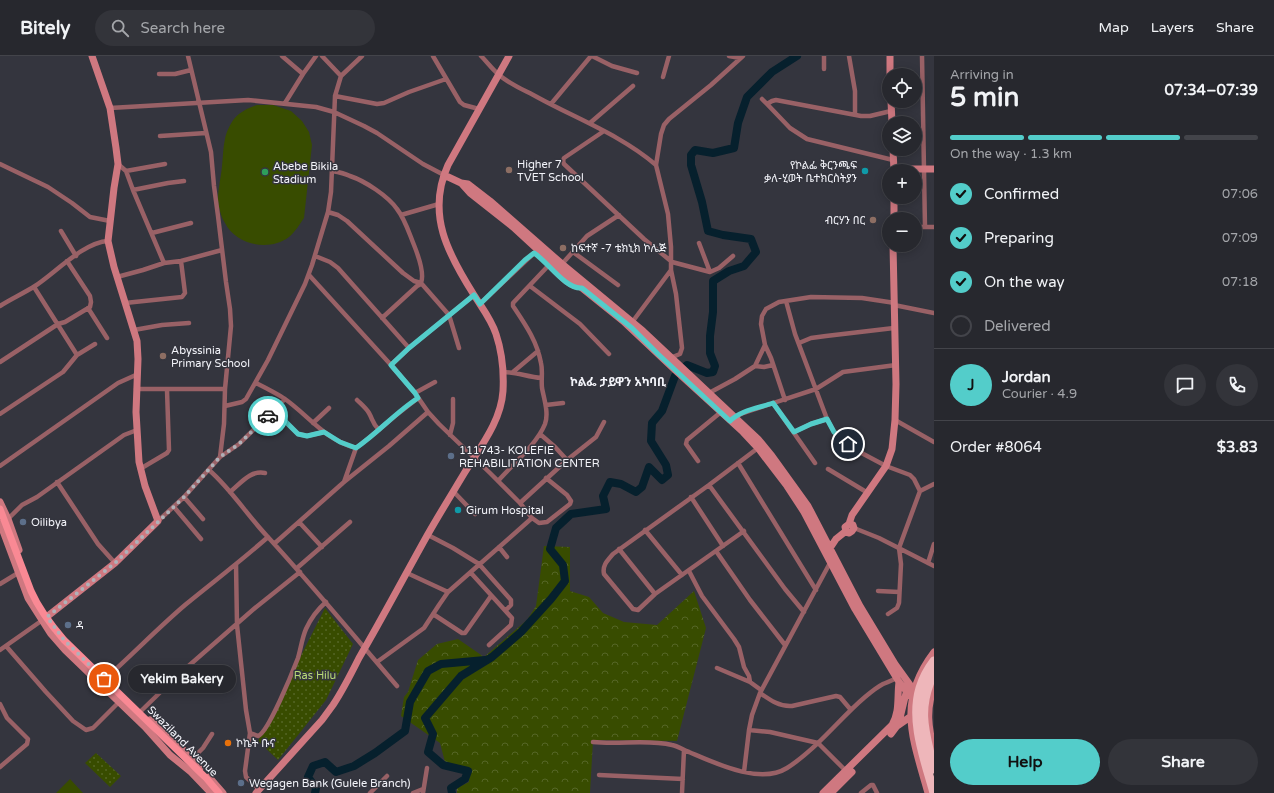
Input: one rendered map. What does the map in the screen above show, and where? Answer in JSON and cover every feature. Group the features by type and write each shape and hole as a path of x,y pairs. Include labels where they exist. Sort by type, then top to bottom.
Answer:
{"highway":[{"path":"934,661 921,683 916,710 919,736 934,793"},
{"path":"934,673 925,695 923,715 926,738 934,769"}],"main road":[{"path":"258,791 279,769 329,710 337,698 453,491 490,433 499,414 503,392 503,372 496,334 447,246 441,226 439,204 444,175 448,165 508,56"},
{"path":"890,56 890,68"},
{"path":"45,618 115,563 158,521 140,469 132,431 136,389 133,376 138,350 134,330 116,277 108,241 118,164 110,108 94,57"},
{"path":"891,111 891,116"},
{"path":"893,156 893,164"},
{"path":"924,169 934,169"},
{"path":"444,175 462,183 470,193 513,227 550,261 668,359 721,412 758,439 802,497 811,512 827,551"},
{"path":"827,551 836,539 846,531 846,527 852,526 852,515 886,466 892,449 895,420 896,365 893,252"},
{"path":"550,261 562,264 633,321 668,359"},
{"path":"687,377 709,393 758,448 800,506 860,606 893,666 898,680 912,698"},
{"path":"0,502 8,519 7,535"},
{"name":"Swaziland Avenue","path":"0,509 7,535"},
{"name":"Swaziland Avenue","path":"0,516 33,601 59,639 217,793"},
{"path":"0,523 7,535 18,573 28,598 45,618 64,635 106,678 141,711 172,737 223,793"},
{"path":"45,618 59,643 152,734 170,755 191,772 211,793"},
{"path":"898,726 904,706 906,692 934,652"},
{"path":"893,666 911,686 912,698 910,717 915,746 928,793"},
{"path":"827,793 846,771 894,722 898,710 898,680"},
{"path":"934,687 928,715 930,735 934,748"},
{"path":"827,793 898,726 910,717"}],"street":[{"path":"188,56 211,152 231,318 225,388 223,437 220,457"},
{"path":"282,56 302,74"},
{"path":"285,103 302,74 316,56"},
{"path":"322,56 341,76"},
{"path":"225,406 244,401 256,383 309,275 328,212 332,171 335,96 341,76 362,56"},
{"path":"433,56 460,102 464,105 479,109"},
{"path":"481,56 498,74 521,89 590,123 647,157 656,165"},
{"path":"551,104 592,56 612,66 637,73"},
{"path":"663,77 669,56"},
{"path":"729,56 741,57"},
{"path":"824,56 824,69"},
{"path":"849,56 855,91 855,115"},
{"path":"922,56 925,227 934,227"},
{"path":"668,359 680,354 682,348 676,294 671,270 672,262 668,214 656,165 661,134 666,122 711,85 741,57"},
{"path":"159,74 175,74 191,70"},
{"path":"335,96 377,104 384,103 409,92 446,79"},
{"path":"590,123 633,86"},
{"path":"762,99 790,128 807,139 893,160"},
{"path":"110,108 248,100 316,107 334,112 377,133 423,164 444,175"},
{"path":"767,104 776,100 855,115 870,116 891,111"},
{"path":"604,131 565,157 563,161 564,164 672,262 710,272 719,268 733,256"},
{"path":"160,136 206,133"},
{"path":"647,157 658,156"},
{"path":"0,164 48,187 93,218 110,221"},
{"path":"118,164 126,170 164,263"},
{"path":"126,170 166,164"},
{"path":"332,171 350,175 370,186 397,208 420,259 422,278 421,284 382,318"},
{"path":"133,190 184,181"},
{"path":"401,215 439,204"},
{"path":"328,212 338,215 347,221 403,272 414,281 421,284 449,315 459,348"},
{"path":"562,264 587,236 619,215"},
{"path":"152,233 191,223"},
{"path":"61,231 76,256"},
{"path":"0,306 34,287 67,261 95,245 108,241"},
{"path":"699,243 710,272"},
{"path":"116,277 164,263 181,261 222,250"},
{"path":"573,252 618,285"},
{"path":"480,304 533,253 536,253 550,261 530,286 514,300 513,304 532,335 542,365 541,378 546,405 546,421 540,434 522,456 498,481"},
{"path":"315,256 326,260 335,266 409,348"},
{"path":"0,362 58,324 65,322 88,308 91,302 90,296 67,261"},
{"path":"125,303 182,297 185,293 181,261"},
{"path":"633,321 671,270"},
{"path":"309,275 391,365 415,393 428,412 520,503 532,518 539,523 547,522 570,504 571,499 546,478"},
{"path":"530,286 580,324 609,354"},
{"path":"34,287 77,355"},
{"path":"391,365 409,348 474,295"},
{"path":"785,400 765,345 761,324 763,313 770,306 779,302 807,297 848,297 862,298 934,313"},
{"path":"786,301 792,325 827,419 834,432 854,448 886,466 912,477 920,491"},
{"path":"88,308 107,338"},
{"path":"134,330 162,325 189,323"},
{"path":"799,343 811,338 894,328"},
{"path":"0,414 63,372 77,355 95,344"},
{"path":"709,393 755,366 765,345"},
{"path":"513,372 538,351"},
{"path":"755,366 764,367 773,365"},
{"path":"732,419 773,403 816,389 843,372 896,365"},
{"path":"503,372 513,372 541,378"},
{"path":"0,466 118,383 133,376"},
{"path":"415,393 435,382"},
{"path":"256,383 285,399 324,432 340,442 356,448"},
{"path":"136,389 168,390 225,388"},
{"path":"140,469 167,453 169,450 168,390"},
{"path":"344,482 356,448 418,398"},
{"path":"158,521 184,497 220,457 239,444 285,399"},
{"path":"450,435 453,423 453,399"},
{"path":"357,400 369,413 372,422 379,430"},
{"path":"546,405 563,403"},
{"path":"773,403 815,464"},
{"path":"313,423 329,408"},
{"path":"274,410 298,434 307,436 324,432"},
{"path":"275,543 344,482 428,412"},
{"path":"698,461 686,444 686,440 721,412"},
{"path":"794,432 811,424 827,419"},
{"path":"895,420 934,442"},
{"path":"520,503 546,478 596,437 604,422"},
{"path":"8,519 22,505 37,497 132,431"},
{"path":"540,434 567,460"},
{"path":"744,531 655,594 638,610 634,610 604,574 603,570 605,564 620,549 758,448"},
{"path":"738,463 816,590"},
{"path":"828,469 868,493"},
{"path":"209,470 275,543 397,686"},
{"path":"230,492 250,474 257,472 265,473"},
{"path":"57,482 98,544 115,563"},
{"path":"888,614 898,605 901,564 899,548 920,491 934,484"},
{"path":"709,485 785,589 804,612"},
{"path":"453,491 475,514"},
{"path":"184,497 203,519"},
{"path":"691,497 723,546"},
{"path":"174,507 201,539"},
{"path":"377,662 424,628 448,592 532,518"},
{"path":"299,522 322,547"},
{"path":"141,711 177,676 237,625 350,522"},
{"path":"852,526 934,566"},
{"path":"645,530 682,575"},
{"path":"428,535 479,564 512,600 511,605 506,610"},
{"path":"106,678 143,642 184,606 268,537"},
{"path":"928,563 934,544"},
{"path":"499,547 507,557"},
{"path":"620,549 655,594"},
{"path":"716,551 750,600 785,645"},
{"path":"744,772 752,715 761,692 832,560"},
{"path":"236,564 237,625 246,710 250,733 244,772 246,777 258,791"},
{"path":"689,571 702,596 739,646 744,667 749,676 750,682"},
{"path":"0,584 18,573"},
{"path":"407,573 448,592"},
{"path":"471,573 512,618 511,625 489,645"},
{"path":"878,591 899,592"},
{"path":"434,614 464,633 491,596"},
{"path":"250,733 260,736 271,720 298,659 306,628 315,614 326,602"},
{"path":"0,650 45,618"},
{"path":"6,646 68,715 86,730 93,728 119,702"},
{"path":"716,668 750,682 778,704 792,706 836,696 842,698 851,710"},
{"path":"593,742 608,744 672,745 723,766 744,772 767,774 783,770 796,762 818,743 851,710 877,688 883,684 898,680"},
{"path":"0,704 7,718 28,739 28,741 27,744 0,768"},
{"path":"749,730 770,732 818,743 846,771"},
{"path":"192,759 203,748 212,734"},
{"path":"682,793 684,750"},
{"path":"413,793 423,791 427,768"},
{"path":"599,775 683,779"},
{"path":"370,793 387,776"},
{"path":"861,793 873,785 877,793"}],"green space":[{"name":"Abebe Bikila Stadium","path":"257,105 273,105 291,111 302,121 309,132 312,145 304,218 289,237 281,242 263,245 245,241 230,231 222,218 218,200 227,131 234,119 239,114"},
{"path":"544,546 570,547 570,591 589,597 603,613 624,622 657,625 694,591 706,628 677,741 593,740 590,793 457,793 457,788 469,782 468,769 445,762 440,743 401,716 404,697 408,692 418,660 437,644 458,639 484,657 527,620 536,606"},
{"name":"Ras Hilu","path":"325,608 353,644 326,700 278,760 258,741"},
{"path":"96,753 121,776 110,787 85,763"},
{"path":"70,779 83,793 56,793"}],"waterway":[{"path":"452,793 451,788 465,779 468,771 443,765 428,752 433,734 425,718 461,676 492,657 521,632 565,581 563,565 550,549 556,528 571,514 606,509 603,496 610,482 621,484 636,492 642,487 649,467 662,480 668,475 666,465 651,441 652,423 662,411 675,376 687,365 707,373 713,372 715,366 710,353 710,336 713,312 713,281 729,271 744,266 756,252 751,239 708,231 702,202 691,165 691,155 695,150 713,153 734,148 738,123 747,97 772,72 797,56"},
{"path":"315,793 316,788 308,777 313,766 325,762 336,772 354,766 405,731 410,702 428,671 441,664 485,660"}],"way so far":[{"path":"104,679 64,640 52,626 47,617 115,563 184,497 220,457 239,444 268,416"}],"place":[{"name":"Higher 7 TVET School","path":"509,170"},
{"name":"የኮልፌ ቅርንጫፍ ቃለ-ሂወት ቤተክርስትያን","path":"865,171"},
{"name":"Abebe Bikila Stadium","path":"265,172"},
{"name":"ብርሃን በር","path":"873,220"},
{"name":"ከፍተኛ -7 ቴክኒክ ኮሌጅ","path":"563,248"},
{"name":"Abyssinia Primary School","path":"163,356"},
{"name":"111743- KOLEFIE REHABILITATION CENTER","path":"451,456"},
{"name":"Girum Hospital","path":"458,510"},
{"name":"Oilibya","path":"23,522"},
{"name":"ዳ","path":"68,625"},
{"name":"Yekim Bakery","path":"104,679"},
{"name":"ኮኬት ቡና","path":"228,743"},
{"name":"Wegagen Bank (Gulele Branch)","path":"241,783"}],"district":[{"name":"ኮልፌ ታይዋን አካባቢ","path":"618,382"}],"route":[{"path":"268,416 274,410 298,434 302,436 324,432 340,442 356,448 376,434 395,416 418,398 391,365 409,348 474,295 480,304 516,268 533,253 536,253 548,266 569,284 577,289 582,288 632,328 730,421 735,416 773,403 794,432 811,424 827,419 834,432 848,444"}]}
